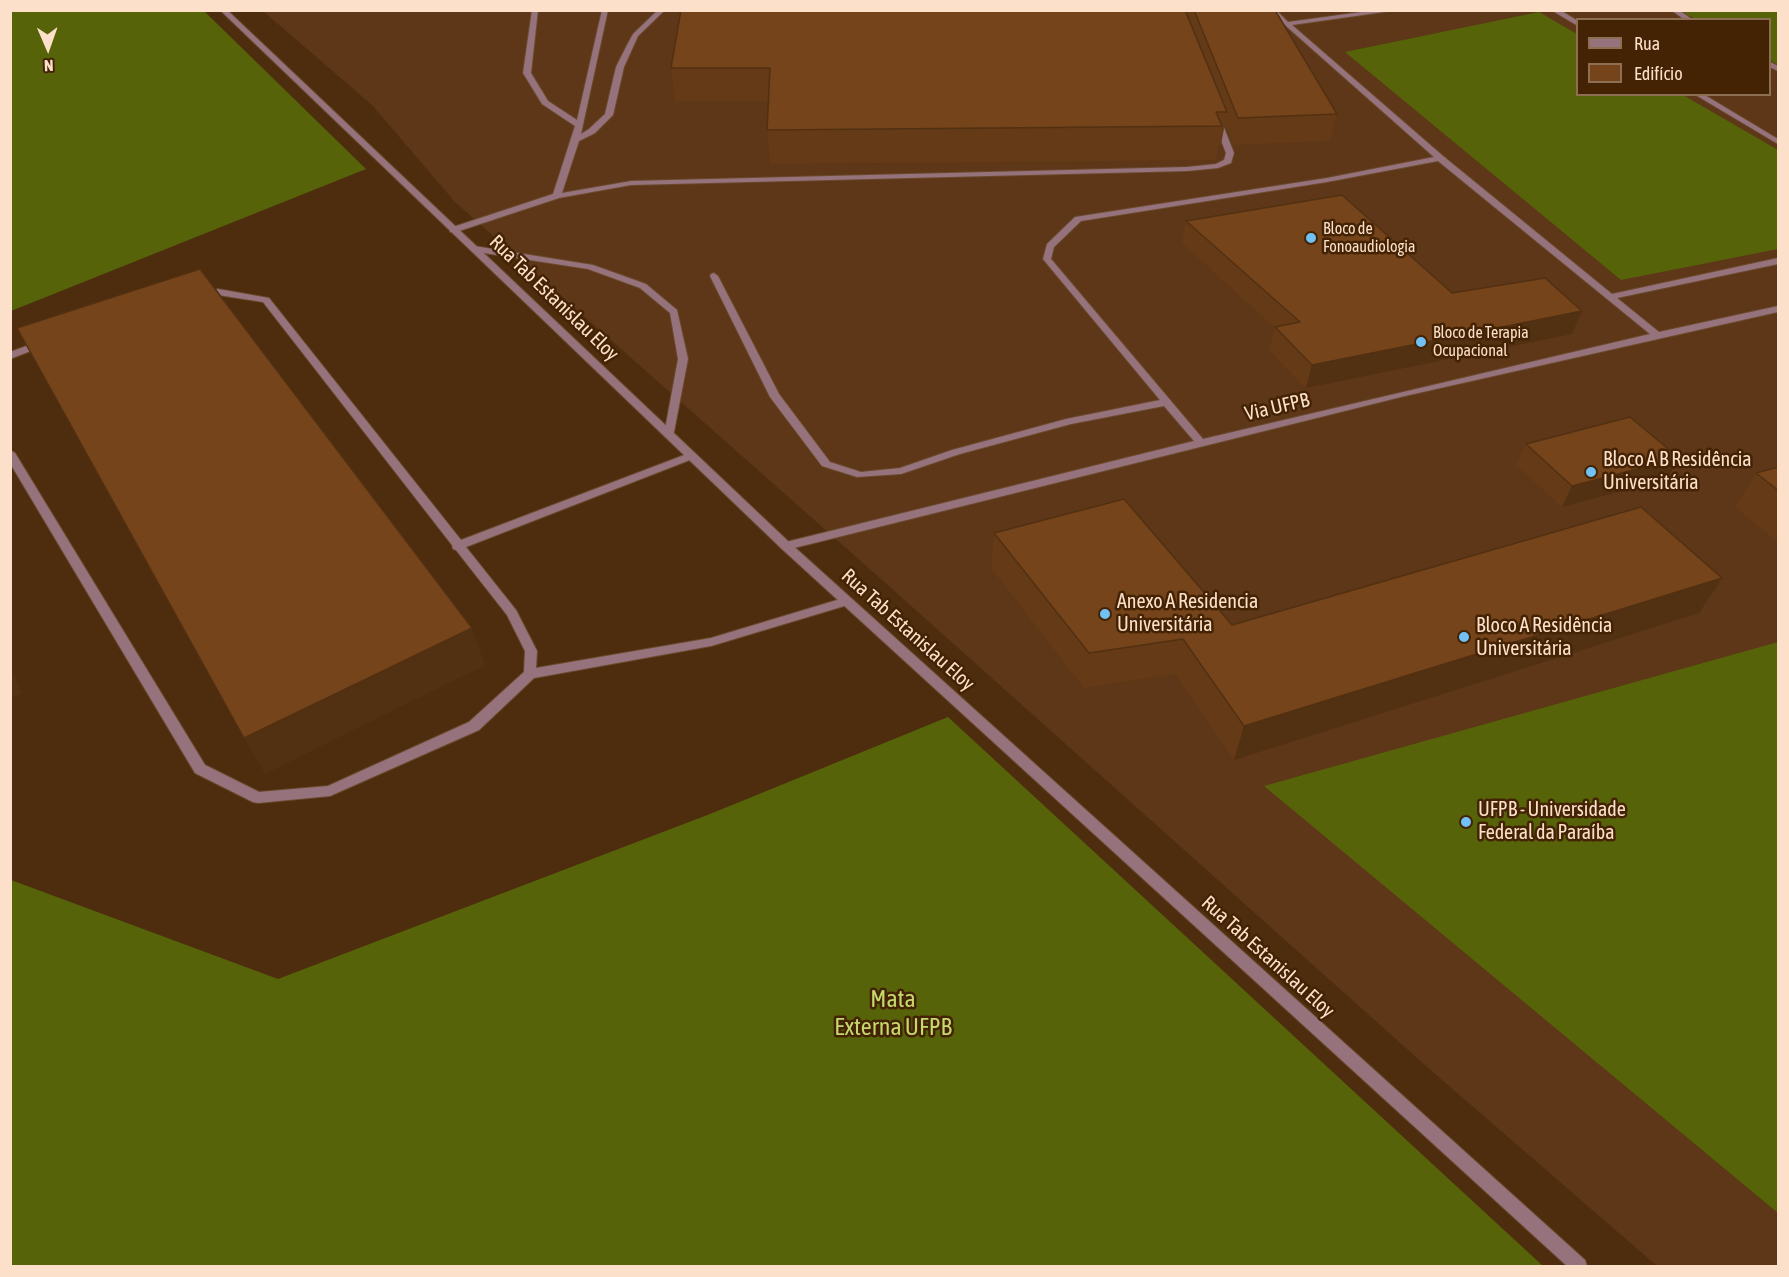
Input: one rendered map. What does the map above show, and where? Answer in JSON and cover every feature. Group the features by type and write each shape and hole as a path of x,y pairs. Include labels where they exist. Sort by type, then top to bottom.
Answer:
{"street":[{"name":"Rua Tab Estanislau Eloy","path":"223,10 786,546 1579,1266"},
{"path":"535,10 527,73 546,102 579,124"},
{"path":"557,196 576,140 605,10"},
{"path":"576,140 602,124 609,115 620,67 635,35 662,10"},
{"path":"1271,10 1440,158 1657,335"},
{"path":"1286,24 1395,10"},
{"path":"1554,10 1576,23"},
{"path":"1674,10 1687,18"},
{"path":"1700,96 1779,142"},
{"path":"453,230 557,196 631,183 1187,169 1218,166 1228,161 1230,153 1214,113"},
{"path":"1201,443 1047,259 1050,246 1078,219 1327,180 1440,158"},
{"path":"474,249 590,267 643,286 674,312 683,359 669,435"},
{"path":"1610,297 1779,261"},
{"path":"714,276 774,395 826,464 861,475 901,471 956,452 1070,421 1167,402"},
{"path":"196,297 218,292 266,300 457,546 512,613 531,651 530,674"},
{"name":"Via UFPB","path":"786,546 1201,443 1657,335 1779,309"},
{"path":"10,356 54,339"},
{"path":"10,453 200,769 258,798 330,791 474,726 530,674 711,642 847,601"},
{"path":"457,546 691,456"}],"shaded area":[{"name":"UFPB - Universidade Federal da Paraíba","path":"263,11 1778,11 1778,1266 1657,1266 1426,1066 455,202 372,105"}],"green space":[{"path":"11,10 204,11 366,169 11,311"},
{"path":"1679,11 1778,11 1778,65 1771,61 1771,18 1694,18"},
{"path":"1539,12 1576,33 1576,96 1685,96 1778,150 1778,249 1621,280 1345,52"},
{"path":"1778,642 1778,1213 1264,786"},
{"name":"Mata Externa UFPB","path":"948,717 1543,1266 11,1266 11,880 278,979 710,814"}],"building":[{"path":"681,10 1185,10 1227,112 1216,112 1222,126 767,130 770,68 671,68"},
{"path":"1194,10 1275,10 1337,114 1238,118"},
{"path":"1342,195 1452,293 1545,278 1582,311 1312,365 1275,327 1300,322 1186,221"},
{"path":"200,269 472,628 244,738 17,328"},
{"path":"1630,417 1679,458 1572,486 1526,444"},
{"path":"1779,467 1779,491 1756,473"},
{"path":"1124,499 1232,625 1641,507 1722,578 1244,726 1183,639 1089,653 994,533"}],"place":[{"name":"Bloco de Fonoaudiologia","path":"1311,238"},
{"name":"Bloco de Terapia Ocupacional","path":"1421,342"},
{"name":"Bloco A B Residência Universitária","path":"1591,472"},
{"name":"Anexo A Residencia Universitária","path":"1105,614"},
{"name":"Bloco A Residência Universitária","path":"1464,637"},
{"name":"UFPB - Universidade Federal da Paraíba","path":"1466,822"}]}
